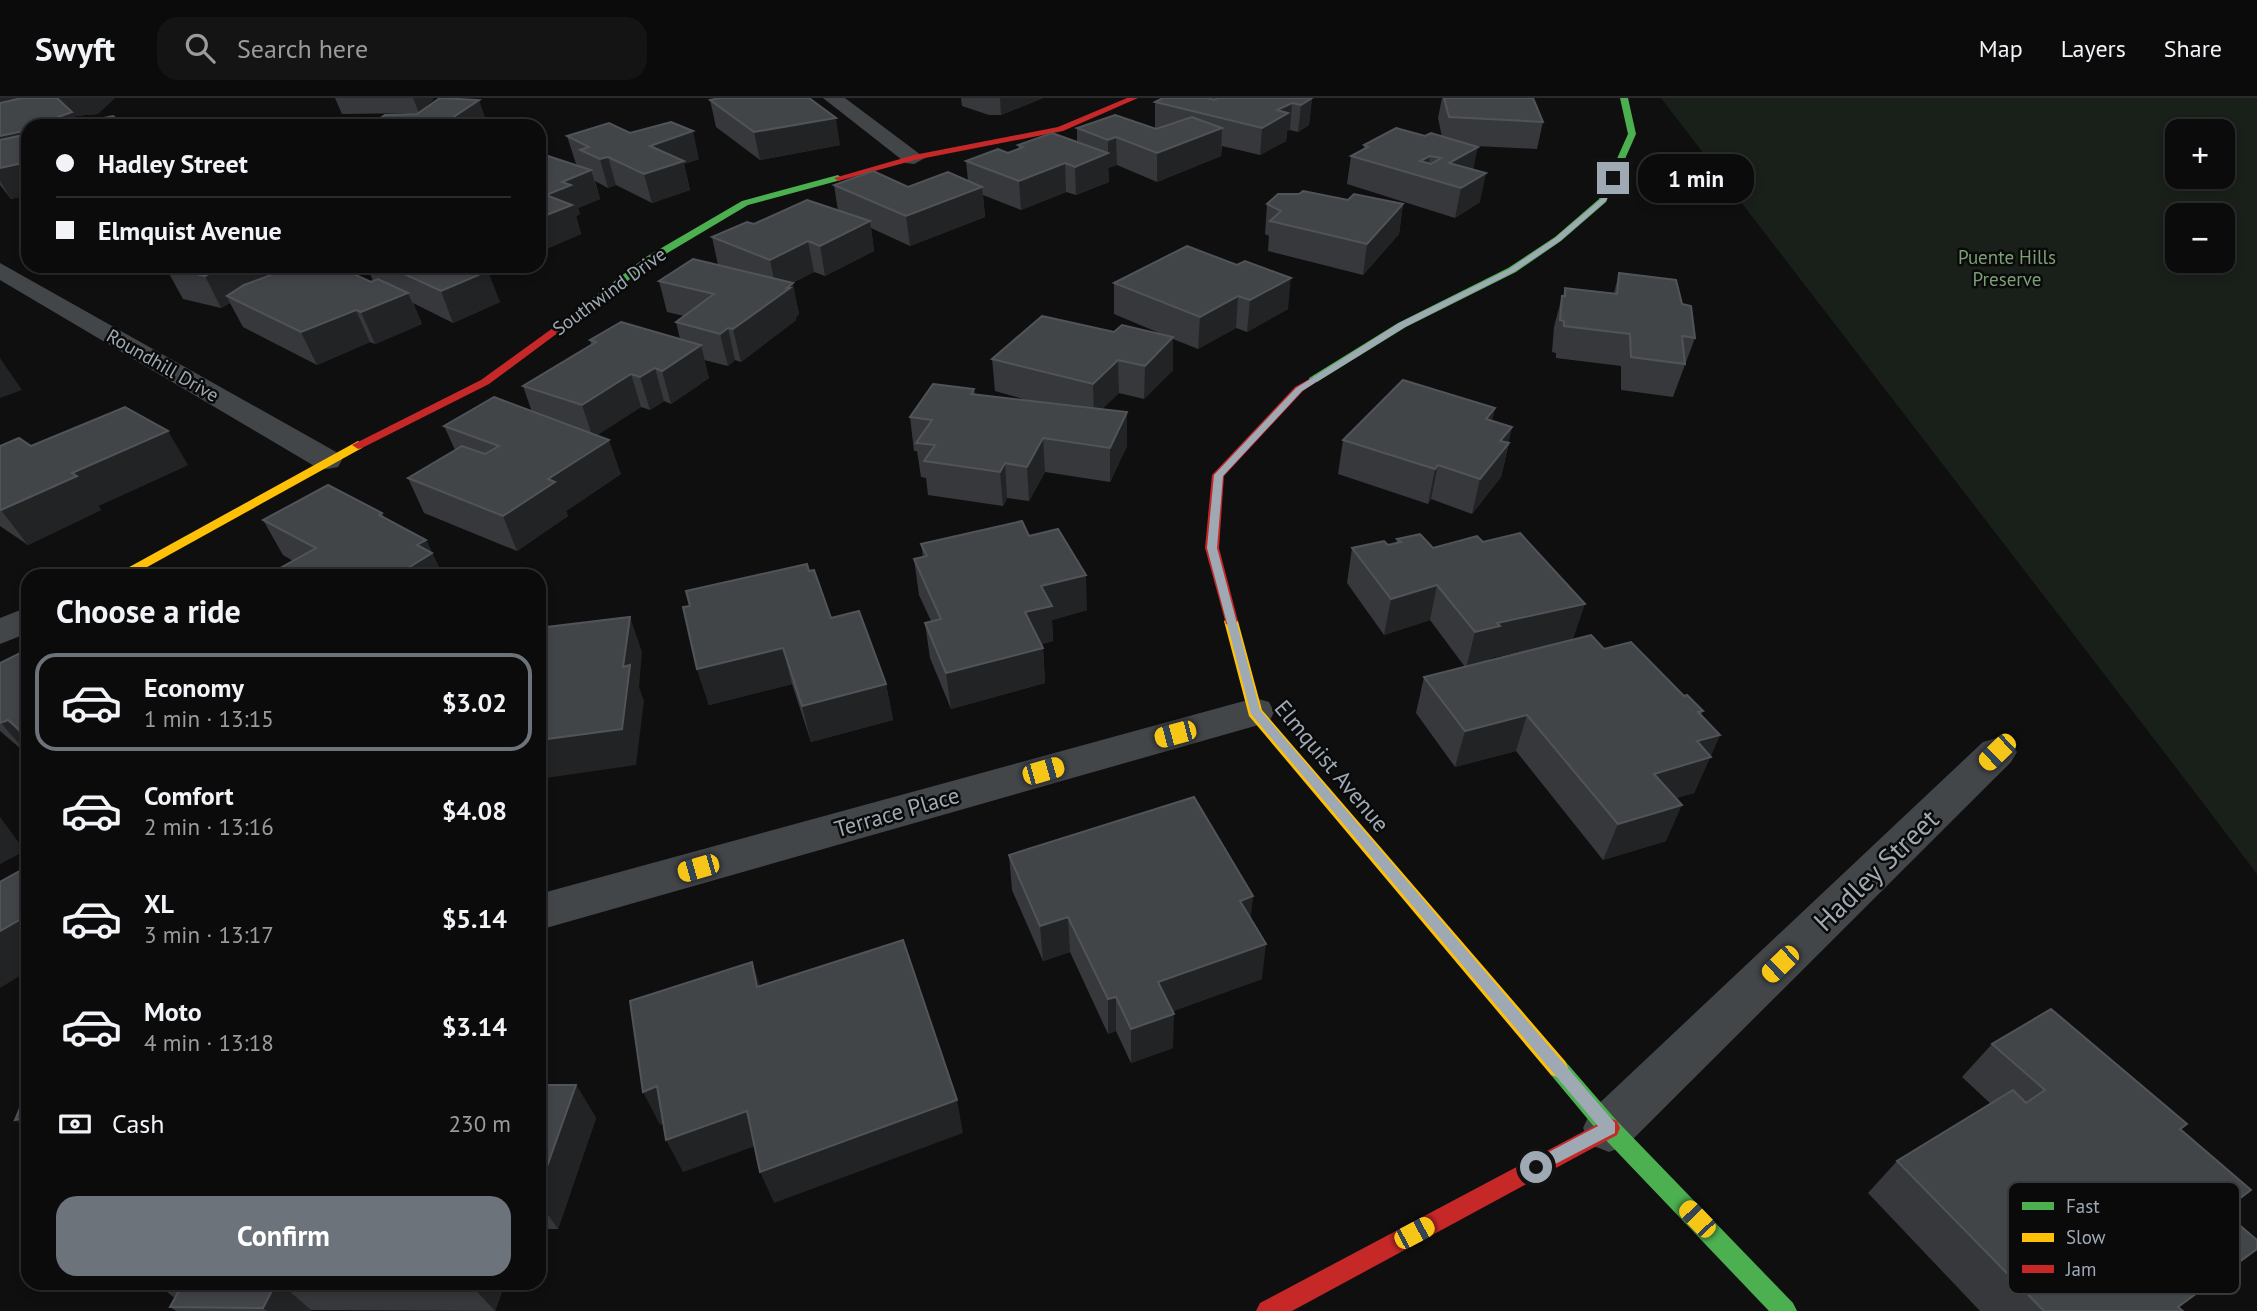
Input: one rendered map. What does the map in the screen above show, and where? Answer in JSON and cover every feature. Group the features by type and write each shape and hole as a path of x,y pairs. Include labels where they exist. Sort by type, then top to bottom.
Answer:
{"street":[{"path":"833,98 914,158"},
{"name":"Southwind Drive","path":"132,569 327,460 485,382 650,260 746,203 914,158 1059,129 1134,98"},
{"name":"Elmquist Avenue","path":"1624,98 1632,134 1604,200 1558,239 1512,270 1402,325 1299,389 1218,475 1212,548 1255,712 1609,1128 1785,1311"},
{"name":"Roundhill Drive","path":"0,270 327,460"},
{"path":"0,632 21,622"},
{"name":"Terrace Place","path":"546,910 1255,712"},
{"name":"Hadley Street","path":"1269,1311 1609,1128 1997,752"}],"green space":[{"name":"Puente Hills Preserve","path":"1661,98 2257,98 2257,874 2174,765"}],"building":[{"path":"22,98 57,98 72,112 58,117 60,119 21,119 21,132 0,136 0,103"},
{"path":"440,98 479,100 452,118 462,119 379,119 385,115 417,114"},
{"path":"809,98 836,118 754,132 710,100"},
{"path":"1163,98 1312,98 1301,105 1292,103 1277,110 1288,113 1262,128 1155,102"},
{"path":"1444,98 1533,98 1543,122 1449,117"},
{"path":"1115,115 1156,129 1192,117 1222,128 1157,153 1116,137 1108,140 1077,128"},
{"path":"671,122 693,131 650,146 684,161 644,174 608,157 600,159 580,150 589,147 567,136 609,123 630,133"},
{"path":"1396,128 1425,136 1431,133 1478,147 1449,163 1486,173 1461,188 1351,156 1368,147 1364,145","holes":["1430,156 1441,158 1431,164 1420,161"]},
{"path":"1052,133 1108,153 1075,167 1065,163 1019,181 966,161 998,149 1008,153 1023,147 1018,145"},
{"path":"21,136 21,164 0,168 0,140"},
{"path":"546,157 591,170 562,182 571,185 546,195"},
{"path":"873,171 908,187 948,172 982,187 906,216 834,185"},
{"path":"1303,191 1348,200 1354,194 1403,204 1367,244 1270,221 1281,211 1267,204 1278,194 1299,194"},
{"path":"546,195 572,205 546,215"},
{"path":"807,200 870,221 820,246 808,241 770,260 712,237 747,222 754,224"},
{"path":"1187,246 1237,265 1245,261 1291,278 1250,300 1238,296 1200,317 1114,283"},
{"path":"693,259 793,283 787,288 790,288 733,329 728,328 720,334 676,322 714,294 659,281"},
{"path":"190,273 211,273 205,276"},
{"path":"276,273 351,273 371,282 378,279 408,293 301,332 227,296 244,285"},
{"path":"402,273 483,273 441,291"},
{"path":"1619,273 1676,280 1682,304 1691,306 1695,338 1682,336 1685,364 1631,357 1630,334 1564,326 1564,321 1560,320 1565,288 1617,294"},
{"path":"1042,316 1114,332 1122,325 1173,337 1145,366 1118,360 1093,384 992,359"},
{"path":"621,322 701,345 662,371 655,368 640,377 631,374 582,405 523,386 596,342 590,340"},
{"path":"1403,380 1495,408 1486,419 1512,427 1500,441 1509,443 1480,479 1438,465 1435,469 1343,440"},
{"path":"933,384 974,389 971,394 1127,412 1110,448 1043,438 1027,467 1005,463 1000,472 924,461 935,445 916,443 932,420 910,417"},
{"path":"494,397 609,440 548,479 555,482 503,516 408,478 462,446 485,454 499,446 444,426"},
{"path":"125,407 168,431 72,473 77,476 0,509 0,446 19,438 31,446"},
{"path":"328,485 426,540 417,545 432,553 406,569 278,569 316,548 263,520"},
{"path":"1022,521 1029,536 1058,529 1086,575 1041,586 1052,606 1025,612 1043,648 946,673 925,623 941,619 914,559 927,556 921,544"},
{"path":"1520,533 1585,604 1497,623 1500,626 1475,632 1437,585 1391,599 1352,548 1384,541 1388,545 1401,542 1397,539 1420,534 1433,548 1477,536 1483,542"},
{"path":"807,564 809,571 814,570 831,618 859,611 886,684 802,706 783,648 697,669 683,607 690,606 686,591"},
{"path":"630,617 623,667 630,665 622,729 546,739 546,627"},
{"path":"1591,635 1604,649 1631,642 1684,696 1687,695 1703,711 1698,712 1720,735 1697,741 1711,757 1654,774 1682,805 1618,824 1527,715 1465,731 1424,677"},
{"path":"21,652 21,731 8,720 0,723 0,663"},
{"path":"1194,797 1253,896 1240,901 1266,944 1158,982 1174,1014 1131,1029 1116,997 1108,999 1068,917 1040,926 1009,855"},
{"path":"21,870 21,919 0,931 0,882"},
{"path":"903,940 957,1100 760,1172 747,1111 666,1140 657,1086 643,1092 630,1001 752,962 757,987"},
{"path":"2051,1009 2187,1124 2180,1129 2251,1190 2240,1198 2240,1182 2008,1182 2008,1274 1897,1161 2013,1090 2026,1103 2045,1090 1992,1044"},
{"path":"546,1085 576,1085 546,1169"},
{"path":"21,1106 21,1119 15,1120"},
{"path":"2240,1226 2257,1240 2257,1249 2240,1261"},
{"path":"179,1290 272,1290 263,1308 170,1307"},
{"path":"2027,1294 2196,1294 2178,1307 2183,1311 2044,1311"}],"traffic: fast":[{"path":"1313,380 1402,325 1512,270 1558,239 1603,200 1632,134 1624,98"},
{"path":"586,307 650,259 745,203 838,178"},
{"path":"1558,1068 1609,1128 1785,1311"}],"traffic: slow":[{"path":"133,569 358,445"},
{"path":"1231,621 1255,712 1558,1068"}],"traffic: jam":[{"path":"838,178 914,158 1060,129 1134,98"},
{"path":"358,445 485,382 586,307"},
{"path":"1231,621 1212,548 1218,475 1299,389 1313,380"},
{"path":"1268,1311 1609,1128"}],"route":[{"path":"1536,1167 1609,1128 1255,712 1212,548 1218,475 1299,389 1402,325 1512,270 1558,239 1604,200 1613,178"}]}
